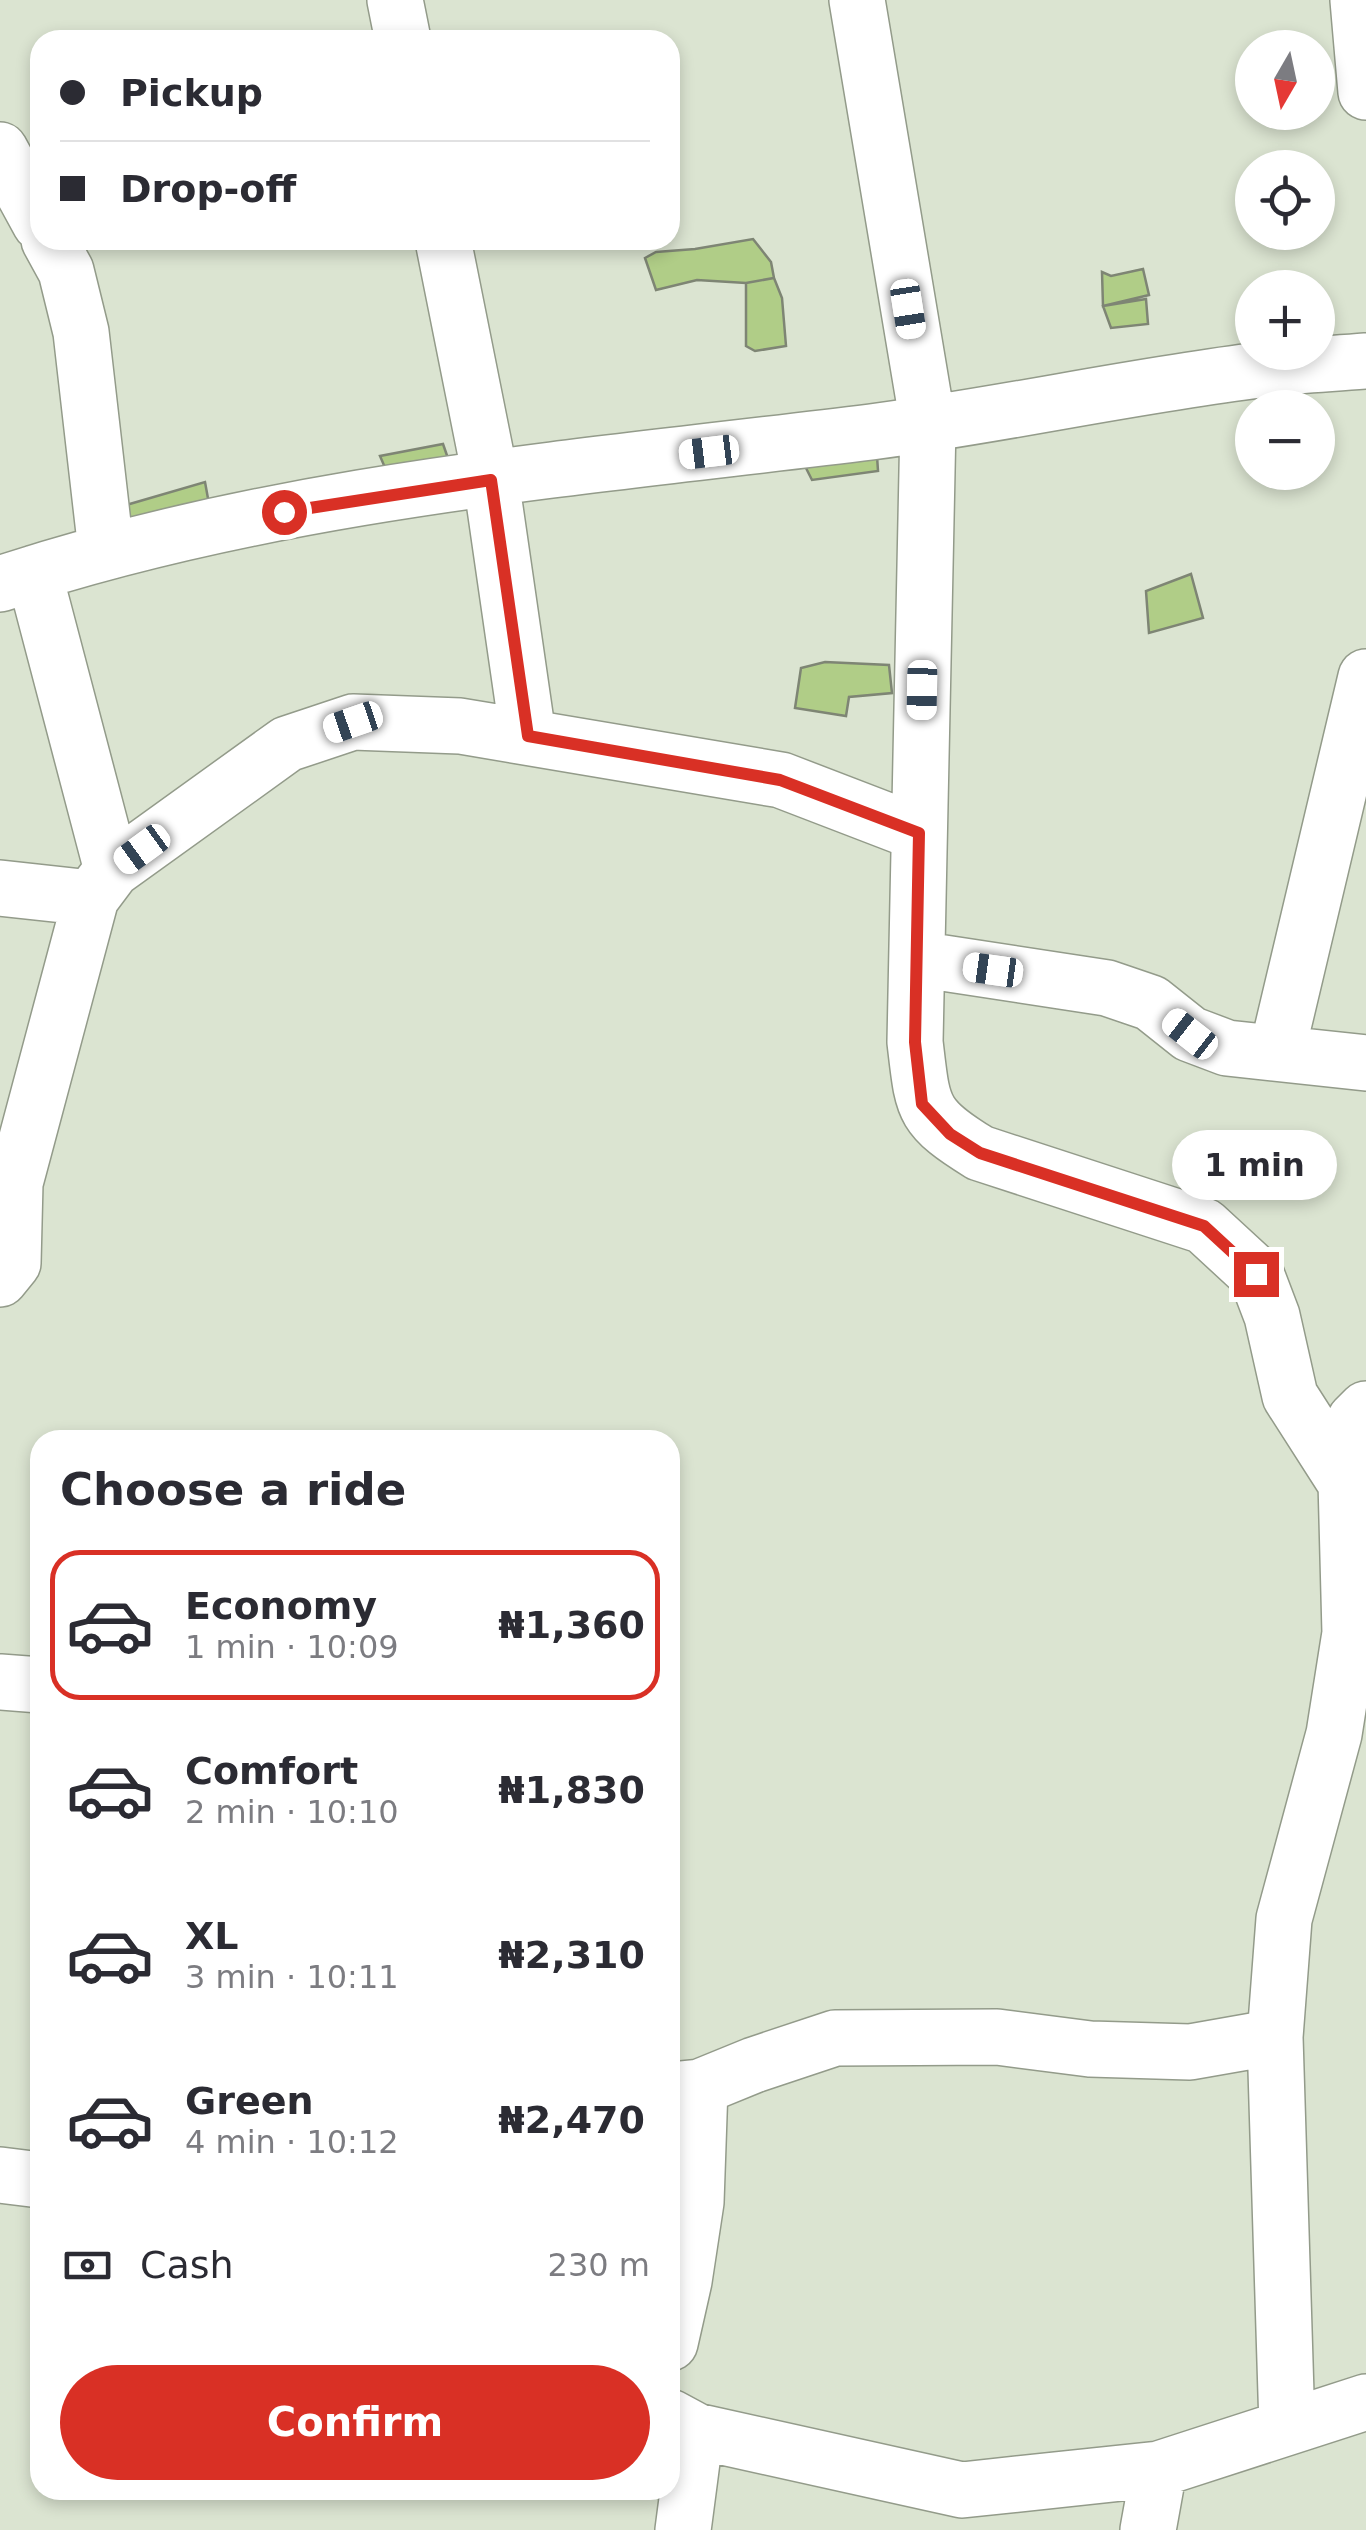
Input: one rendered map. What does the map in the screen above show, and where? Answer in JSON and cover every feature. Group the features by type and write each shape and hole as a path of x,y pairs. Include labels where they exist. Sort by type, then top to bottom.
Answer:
{"street":[{"path":"396,0 402,30"},
{"path":"857,0 928,424 915,1042 922,1104 950,1134 980,1153 1204,1226 1256,1274 1272,1316 1290,1396 1347,1485"},
{"path":"1358,0 1366,92"},
{"path":"0,150 30,205"},
{"path":"54,250 66,271 81,332 106,550"},
{"path":"445,250 491,480 528,736"},
{"path":"0,1280 13,1263 16,1183 102,884 17,578 106,550 249,517 491,480 928,424 1261,370 1366,360"},
{"path":"1276,1052 1365,687"},
{"path":"0,888 102,884 287,744 353,722 460,726 780,780 919,833"},
{"path":"916,959 1107,988 1151,1003 1190,1034 1227,1048 1366,1063"},
{"path":"1287,2428 1275,2037 1284,1919 1334,1734 1350,1634 1345,1444 1355,1420 1366,1409"},
{"path":"0,1682 30,1684"},
{"path":"680,2299 696,2202 685,2089 835,2038 996,2037 1090,2049 1190,2052 1275,2037"},
{"path":"0,2175 30,2179"},
{"path":"683,2530 683,2424 962,2490 1159,2469 1366,2402"},
{"path":"1148,2530 1159,2469"}],"building":[{"path":"753,239 771,262 774,278 746,283 697,280 656,290 645,258 656,252"},
{"path":"1143,269 1149,295 1103,306 1102,272 1111,276"},
{"path":"774,278 782,298 786,346 755,351 746,346 746,283"},
{"path":"1146,299 1148,324 1111,328 1103,306"},
{"path":"876,441 878,471 812,480 801,458"},
{"path":"443,444 451,467 392,484 380,456"},
{"path":"205,482 211,515 118,536 116,508"},
{"path":"1191,574 1203,618 1149,633 1146,591"},
{"path":"825,662 889,665 892,693 849,697 846,716 795,708 801,668"}],"route":[{"path":"284,512 491,480 528,736 780,780 919,833 915,1042 922,1104 950,1134 980,1153 1204,1226 1256,1274"}]}
